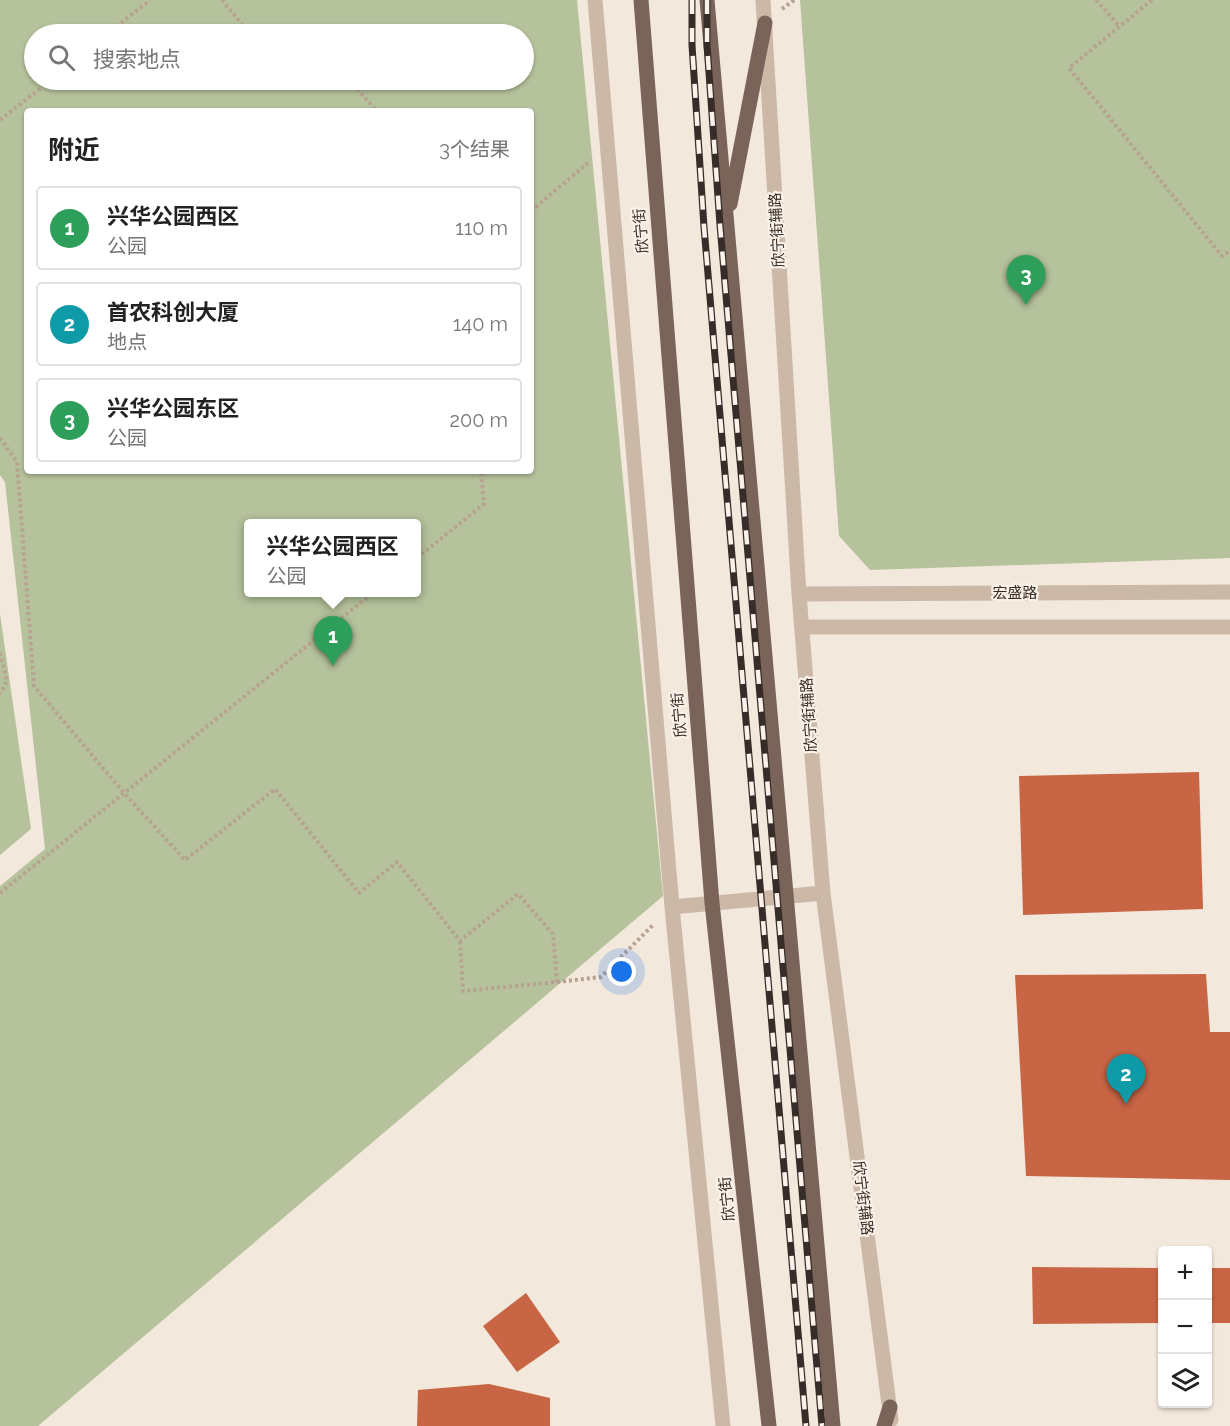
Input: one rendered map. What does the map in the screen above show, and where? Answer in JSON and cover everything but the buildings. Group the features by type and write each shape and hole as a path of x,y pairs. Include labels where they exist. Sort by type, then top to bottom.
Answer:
{"main road":[{"name":"欣宁街","path":"641,0 712,903 770,1426"},
{"path":"706,0 833,1426"},
{"path":"727,222 765,23"},
{"path":"884,1426 890,1407"}],"street":[{"path":"595,0 672,907 723,1426"},
{"name":"欣宁街辅路","path":"763,0 799,594 823,893 892,1426"},
{"name":"宏盛路","path":"799,594 1230,592"},
{"path":"802,627 1230,627"},
{"path":"672,907 823,893"}],"path":[{"path":"120,24 150,0"},
{"path":"222,0 242,24"},
{"path":"1096,0 1120,27"},
{"path":"1152,0 1068,68 1222,256 1230,250"},
{"path":"0,120 38,90"},
{"path":"358,90 374,108"},
{"path":"534,208 606,148"},
{"path":"0,438 17,462 34,686 124,793 185,860 274,789 359,893 397,862 460,940 464,991 601,977 672,907"},
{"path":"421,555 484,504 481,474"},
{"path":"0,893 368,597"},
{"path":"0,653 7,681 0,694"},
{"path":"460,940 518,894 553,934 557,981"}],"green space":[{"path":"0,0 577,0 663,896 38,1426 0,1426 0,886 45,849 5,482 0,475"},
{"path":"800,0 1230,0 1230,558 870,570 839,536"},
{"path":"0,614 31,829 0,855"}],"railway":[{"path":"692,0 692,45 704,227 806,1426"},
{"path":"707,0 707,45 720,225 822,1426"}],"place":[{"name":"兴华公园东区","path":"1026,305"},
{"name":"兴华公园西区","path":"333,666"},
{"name":"首农科创大厦","path":"1126,1104"}]}
